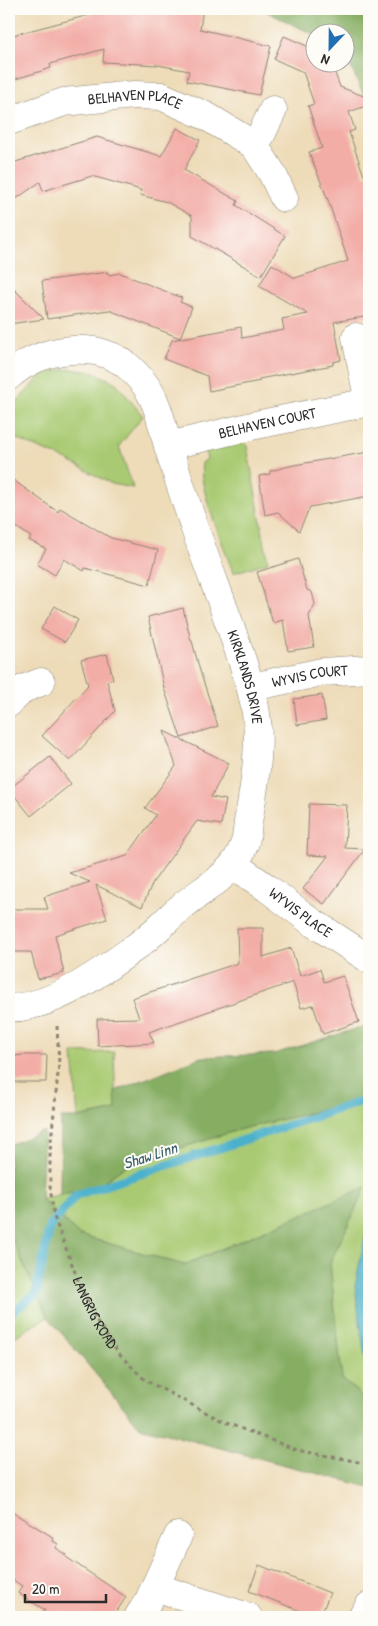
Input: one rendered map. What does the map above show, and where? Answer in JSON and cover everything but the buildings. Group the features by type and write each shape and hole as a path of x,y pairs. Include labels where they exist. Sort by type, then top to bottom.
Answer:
{"street":[{"name":"BELHAVEN PLACE","path":"9,121 64,102 126,96 161,96 206,116 254,145 272,173 284,198"},
{"path":"254,145 274,110"},
{"name":"BELHAVEN COURT","path":"168,446 256,424 369,403 356,337"},
{"name":"KIRKLANDS DRIVE","path":"9,376 36,359 60,352 88,349 112,355 132,369 152,394 163,421 168,446 196,531 252,687 257,722 256,769 244,844 234,865 221,878 180,907 148,937 88,981 52,998 18,1008 9,1008"},
{"name":"WYVIS COURT","path":"252,687 322,672 369,669"},
{"path":"9,703 23,689 41,682"},
{"name":"WYVIS PLACE","path":"234,865 312,922 369,959"},
{"path":"138,1617 155,1587 178,1536"},
{"path":"155,1587 248,1617"},
{"path":"362,1617 369,1606"}],"path":[{"name":"LANGRIG ROAD","path":"52,998 58,1032 59,1064 50,1151 50,1186 54,1216 81,1288 98,1324 118,1353 145,1380 224,1422 297,1450 369,1464"}],"green space":[{"path":"261,9 369,9 369,106 353,72 356,72 356,22 306,22 306,31"},
{"path":"71,369 93,372 116,383 143,416 119,446 133,488 112,484 65,459 9,436 9,410 45,372"},
{"path":"243,442 247,446 268,562 233,573 204,487 202,463 207,459 205,451"},
{"path":"369,1025 369,1099 241,1129 127,1165 99,1185 60,1195 61,1118 78,1118 116,1110 115,1091 201,1057 274,1054"},
{"path":"114,1052 116,1110 78,1118 73,1053"},
{"path":"369,1099 369,1402 342,1379 330,1263 365,1188 184,1265 79,1235 41,1199 99,1185 127,1165 241,1129"},
{"path":"44,1131 41,1199 79,1235 184,1265 366,1187 330,1263 342,1379 369,1402 369,1487 140,1427 48,1317 12,1239 9,1239 9,1145"},
{"path":"9,1239 12,1239 48,1317 9,1340"}],"water":[{"path":"369,1218 369,1362 365,1357 355,1286"}],"waterway":[{"name":"Shaw Linn","path":"9,1314 36,1294 50,1226 76,1195 369,1099"}]}
